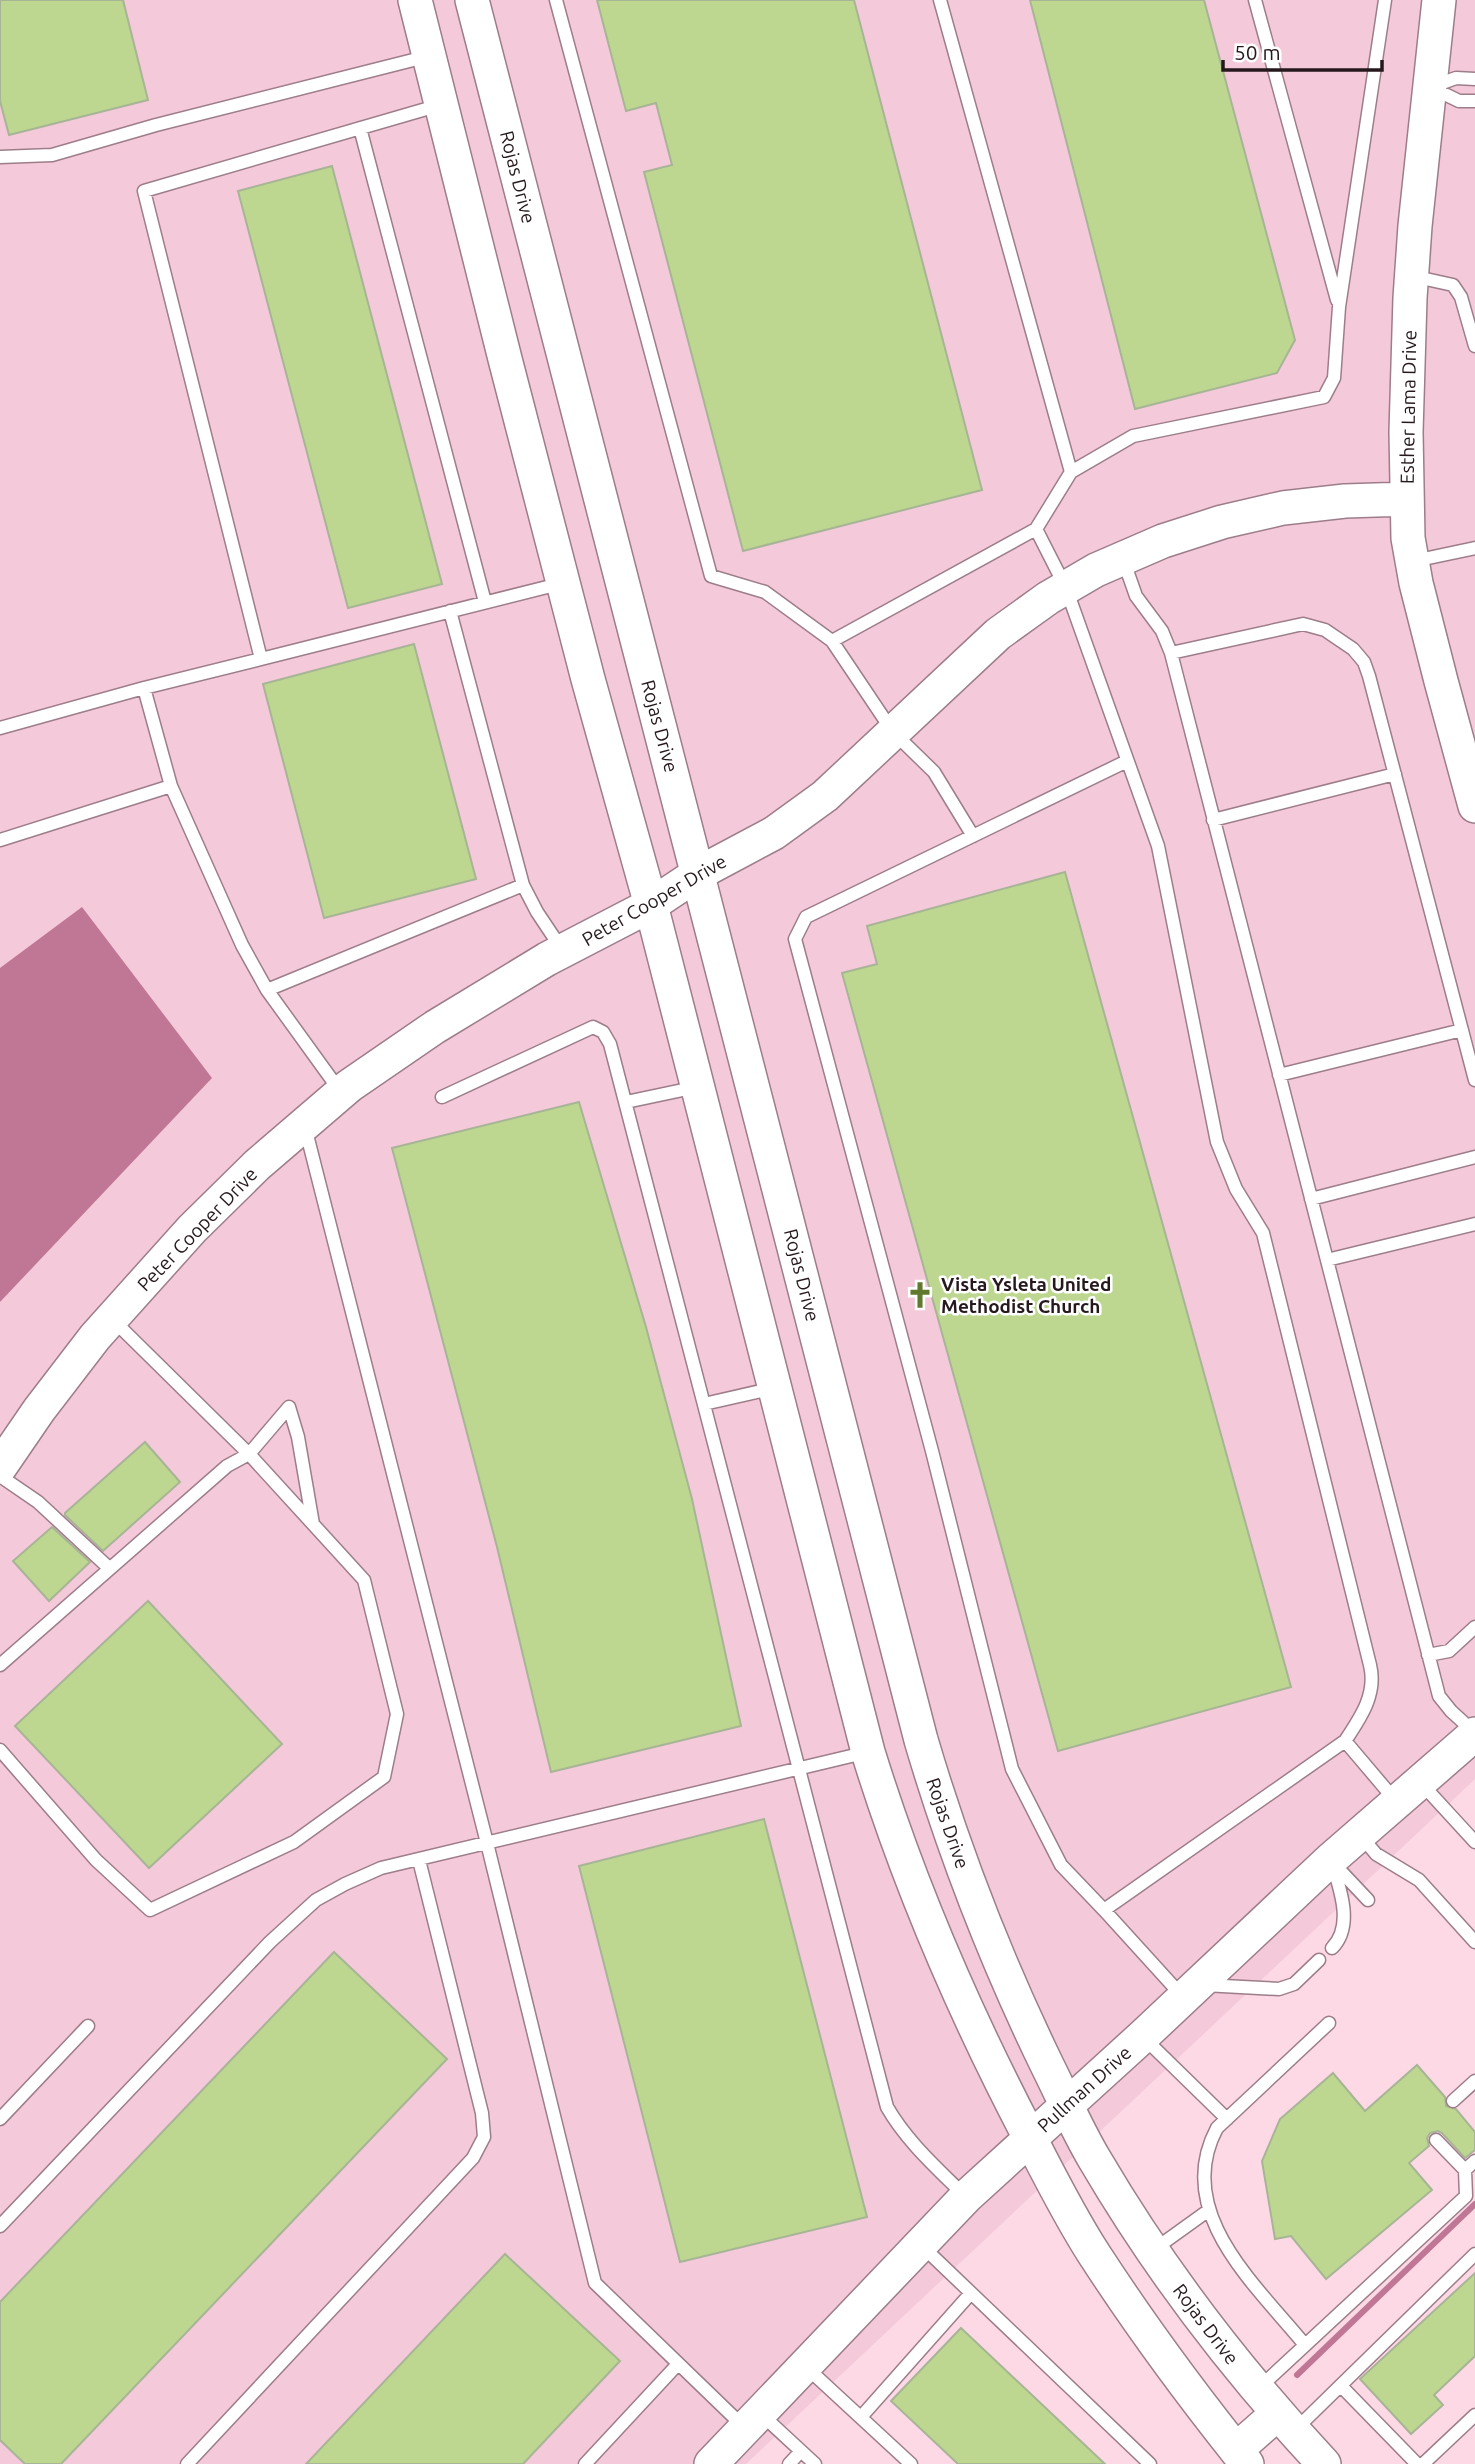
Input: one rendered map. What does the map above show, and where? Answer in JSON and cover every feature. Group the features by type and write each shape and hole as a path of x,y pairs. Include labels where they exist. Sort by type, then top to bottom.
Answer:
{"main road":[{"path":"415,0 563,583 651,905 868,1752 885,1807 945,1961 1006,2093 1094,2254 1237,2457 1277,2411"},
{"name":"Rojas Drive","path":"472,0 936,1790 982,1920 1018,2006 1093,2157 1152,2251 1237,2365 1324,2464"},
{"name":"Esther Lama Drive","path":"1439,0 1412,276 1406,370 1408,538 1441,681 1475,806"},
{"name":"Peter Cooper Drive","path":"0,1467 38,1410 111,1319 192,1229 257,1165 341,1093 435,1027 784,826 825,796 998,634 1096,570 1163,541 1222,522 1283,508 1345,501 1407,499"},
{"name":"Pullman Drive","path":"711,2464 966,2197 1143,2036 1330,1860 1475,1733"}],"lane":[{"path":"556,0 711,576 765,592 832,640 893,732 934,772 973,836"},
{"path":"940,0 1071,472"},
{"path":"1255,0 1339,307"},
{"path":"832,640 1035,529 1071,472 1133,436 1324,397 1334,378 1339,307 1385,0"},
{"path":"0,157 52,155 156,125 429,56"},
{"path":"1430,87 1456,78 1475,79"},
{"path":"1430,87 1459,101 1475,101"},
{"path":"261,659 144,191 442,105"},
{"path":"360,128 485,603"},
{"path":"1412,276 1453,285 1461,297 1475,346"},
{"path":"1035,529 1066,588 1158,846 1217,1142 1236,1189 1263,1233 1373,1677 1367,1709 1345,1741 1104,1910"},
{"path":"1412,562 1475,548"},
{"path":"1123,558 1136,596 1162,631 1171,653 1439,1696 1451,1712 1475,1733"},
{"path":"0,728 145,688 563,583"},
{"path":"450,611 523,886 563,951"},
{"path":"1171,653 1303,624 1325,630 1353,649 1364,662 1370,676 1475,1080"},
{"path":"145,688 171,786 242,945 267,990 341,1093"},
{"path":"1127,761 806,917 795,939 928,1438 1012,1769 1061,1865 1104,1910 1190,1991 1279,1989 1294,1984 1319,1960"},
{"path":"1213,820 1395,774"},
{"path":"0,840 171,786"},
{"path":"267,990 523,886"},
{"path":"442,1097 593,1027 603,1031 610,1044 887,2107 910,2140 966,2197"},
{"path":"1279,1075 1462,1030"},
{"path":"626,1102 698,1087"},
{"path":"305,1124 595,2283 678,2364 752,2420 801,2451 815,2464"},
{"path":"1311,1199 1475,1157"},
{"path":"1327,1260 1475,1224"},
{"path":"0,1750 96,1860 150,1910 294,1842 384,1777 397,1714 363,1580 249,1454 111,1319"},
{"path":"704,1404 775,1388"},
{"path":"0,1665 227,1466 249,1454 289,1407 298,1437 313,1525"},
{"path":"0,1476 38,1502 109,1569"},
{"path":"1428,1655 1449,1651 1475,1627"},
{"path":"1345,1741 1475,1842"},
{"path":"0,2226 270,1942 316,1900 345,1884 381,1868 868,1752"},
{"path":"1359,1835 1376,1854 1419,1880 1475,1942"},
{"path":"187,2464 473,2158 484,2137 482,2113 419,1860"},
{"path":"1330,1860 1368,1900"},
{"path":"1330,1860 1344,1900 1342,1925 1332,1948"},
{"path":"1305,2345 1233,2257 1218,2234 1204,2186 1204,2160 1217,2128 1329,2023"},
{"path":"0,2119 88,2026"},
{"path":"1143,2036 1227,2119"},
{"path":"1453,2101 1475,2081"},
{"path":"1277,2411 1305,2345 1466,2196 1465,2170 1436,2140"},
{"path":"1465,2170 1475,2161"},
{"path":"1152,2251 1209,2210"},
{"path":"921,2245 1150,2464"},
{"path":"1277,2411 1341,2386 1475,2254"},
{"path":"861,2417 971,2293"},
{"path":"585,2464 678,2364"},
{"path":"804,2365 911,2464"},
{"path":"1341,2386 1417,2464"},
{"path":"1429,2462 1475,2416"},
{"path":"789,2464 801,2451"}],"shaded area":[{"path":"0,0 1475,0 1475,1779 746,2464 0,2464"},
{"path":"82,907 212,1078 0,1302 0,968"}],"building":[{"path":"0,0 123,0 148,100 9,135 0,101"},
{"path":"597,0 854,0 982,490 743,551 644,172 672,165 656,103 626,111"},
{"path":"1030,0 1204,0 1295,340 1277,373 1135,409"},
{"path":"332,166 442,584 348,608 238,191"},
{"path":"414,644 476,879 324,918 263,684"},
{"path":"1065,872 1291,1687 1058,1751 842,973 877,964 867,926"},
{"path":"579,1102 646,1327 692,1499 741,1726 551,1772 497,1547 392,1148"},
{"path":"145,1442 180,1482 103,1551 65,1513"},
{"path":"52,1527 90,1562 49,1601 13,1561"},
{"path":"148,1601 282,1744 149,1868 15,1726"},
{"path":"764,1819 867,2217 680,2262 579,1866"},
{"path":"334,1952 447,2059 61,2464 25,2464 0,2440 0,2302"},
{"path":"1417,2065 1445,2097 1446,2106 1456,2109 1475,2132 1475,2150 1465,2158 1442,2133 1430,2133 1427,2138 1429,2146 1409,2163 1432,2190 1326,2279 1291,2236 1275,2239 1262,2161 1280,2119 1333,2073 1365,2111"},
{"path":"505,2254 620,2361 523,2464 306,2464"},
{"path":"1475,2273 1475,2356 1434,2395 1443,2405 1411,2434 1360,2379"},
{"path":"961,2328 1105,2464 958,2464 891,2401"}],"waterway":[{"path":"1297,2375 1475,2204"}],"place":[{"name":"Vista Ysleta United Methodist Church","path":"920,1295"}]}
